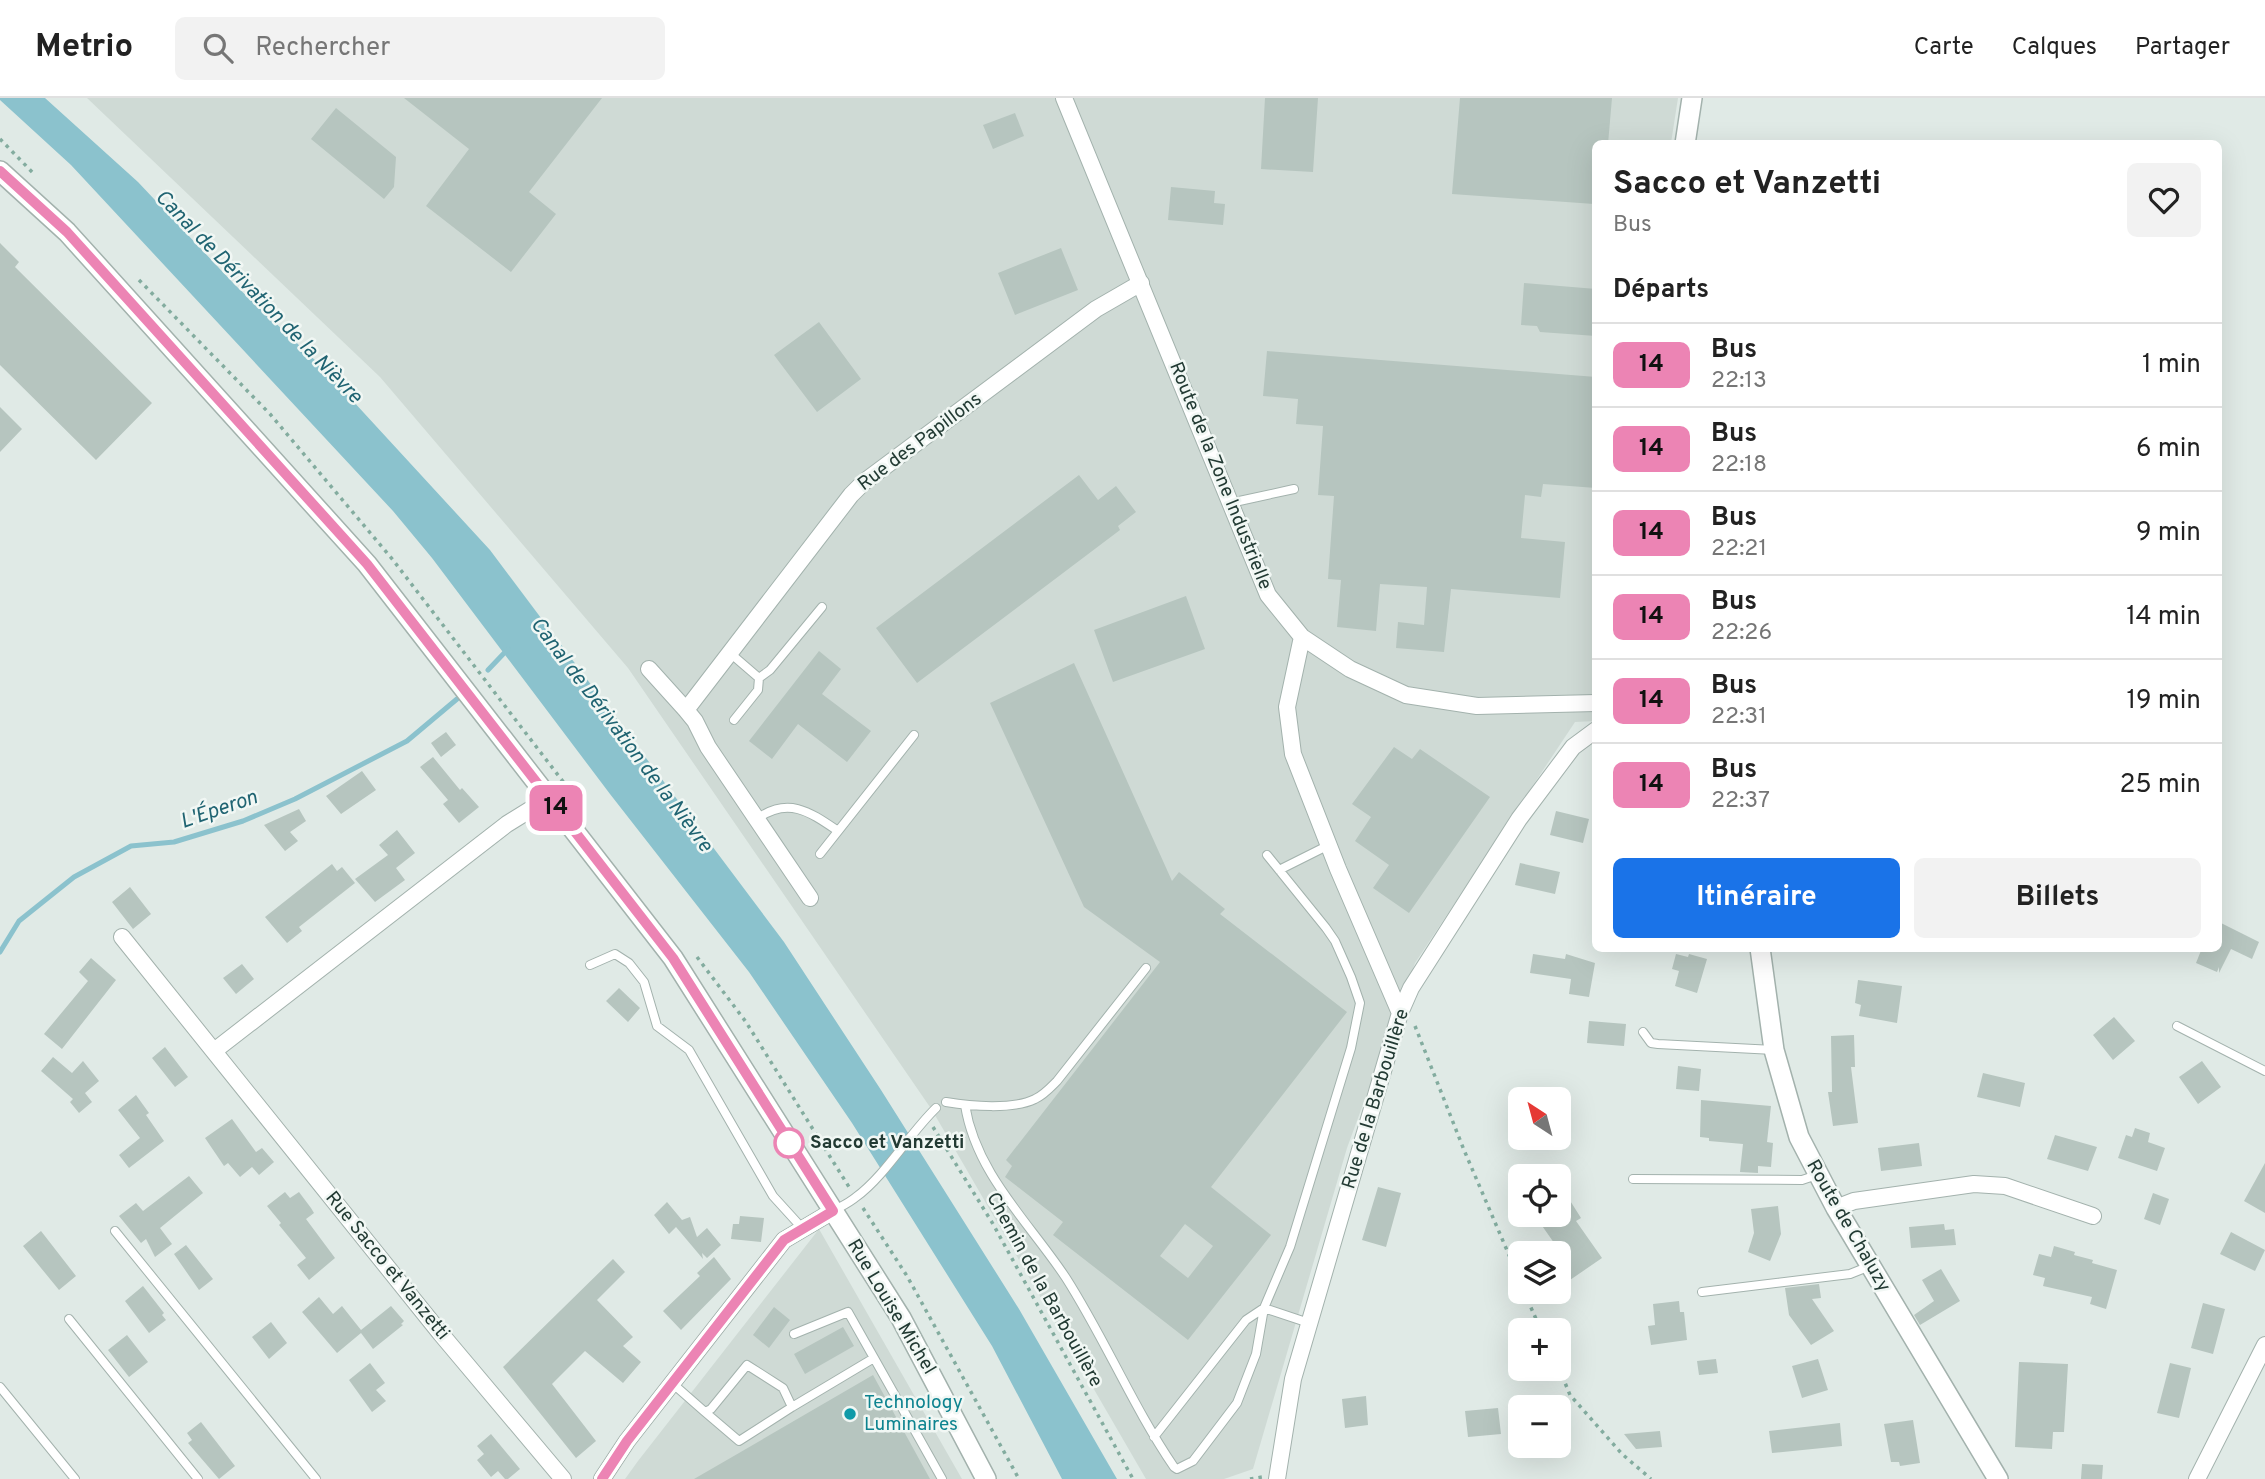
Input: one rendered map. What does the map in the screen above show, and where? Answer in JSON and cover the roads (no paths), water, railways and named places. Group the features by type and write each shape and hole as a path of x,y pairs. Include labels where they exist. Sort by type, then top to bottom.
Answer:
{"street":[{"name":"Route de la Zone Industrielle","path":"1064,98 1268,595 1302,637 1350,668 1406,695 1477,706 1592,703"},
{"path":"1686,140 1692,98"},
{"name":"Rue Louise Michel","path":"0,171 67,232 367,564 673,958 901,1318 986,1479"},
{"name":"Rue des Papillons","path":"687,710 836,513 864,482 1096,309 1141,283"},
{"path":"1302,637 1287,707 1293,754 1329,845 1403,1008"},
{"path":"649,669 687,710 708,747 810,898"},
{"name":"Rue de la Barbouillère","path":"1277,1479 1293,1379 1411,988 1519,819 1573,747 1592,733"},
{"path":"214,1052 507,824 549,798"},
{"name":"Rue Sacco et Vanzetti","path":"122,937 441,1334 563,1479"},
{"name":"Route de Chaluzy","path":"1761,952 1774,1050 1799,1137 1836,1208 1998,1479"},
{"path":"1836,1208 1854,1201 1974,1184 1992,1184 2093,1216"},
{"path":"602,1479 627,1441 784,1240 833,1211"},
{"path":"2197,1479 2265,1345"}],"lane":[{"path":"1230,503 1293,489"},
{"path":"734,720 758,690 760,678 822,607"},
{"path":"730,653 760,678"},
{"path":"820,854 914,735"},
{"path":"757,819 772,810 794,807 817,817 838,831"},
{"path":"1279,870 1329,845"},
{"path":"965,1105 968,1122 996,1185 1036,1235 1067,1280 1154,1437 1174,1467 1177,1469 1185,1466 1193,1461 1237,1404 1256,1354 1264,1308 1290,1247 1351,1048 1360,1003 1335,941 1267,855"},
{"path":"590,965 615,954 629,963 644,982 657,1026 689,1050 773,1196 803,1228"},
{"path":"946,1102 965,1105 1025,1103 1043,1095 1146,968"},
{"path":"2178,1026 2265,1071"},
{"path":"1643,1032 1651,1043 1658,1044 1774,1050"},
{"path":"833,1211 856,1198 870,1185 936,1108"},
{"path":"1633,1178 1802,1180 1817,1175"},
{"path":"115,1231 316,1479"},
{"path":"1702,1292 1850,1274 1870,1266"},
{"path":"1264,1308 1309,1323"},
{"path":"1154,1437 1240,1326 1264,1308"},
{"path":"794,1335 848,1312 942,1479"},
{"path":"69,1319 198,1479"},
{"path":"672,1383 739,1441 874,1358"},
{"path":"705,1412 711,1409 747,1365 783,1388 792,1407"},
{"path":"0,1387 75,1479"}],"water":[{"name":"Canal de Dérivation de la Nièvre","path":"0,98 45,98 138,182 235,285 318,363 490,550 784,942 1019,1309 1117,1479 1062,1479 992,1346 852,1123 749,972 610,794 432,558 393,511 71,165"}],"waterway":[{"name":"L'Éperon","path":"488,670 508,649"},
{"name":"L'Éperon","path":"0,952 19,921 74,877 131,846 174,842 243,821 295,799 407,741 457,699"}],"place":[{"name":"Sacco et Vanzetti","path":"789,1143"},
{"name":"Technology Luminaires","path":"850,1414"}]}
